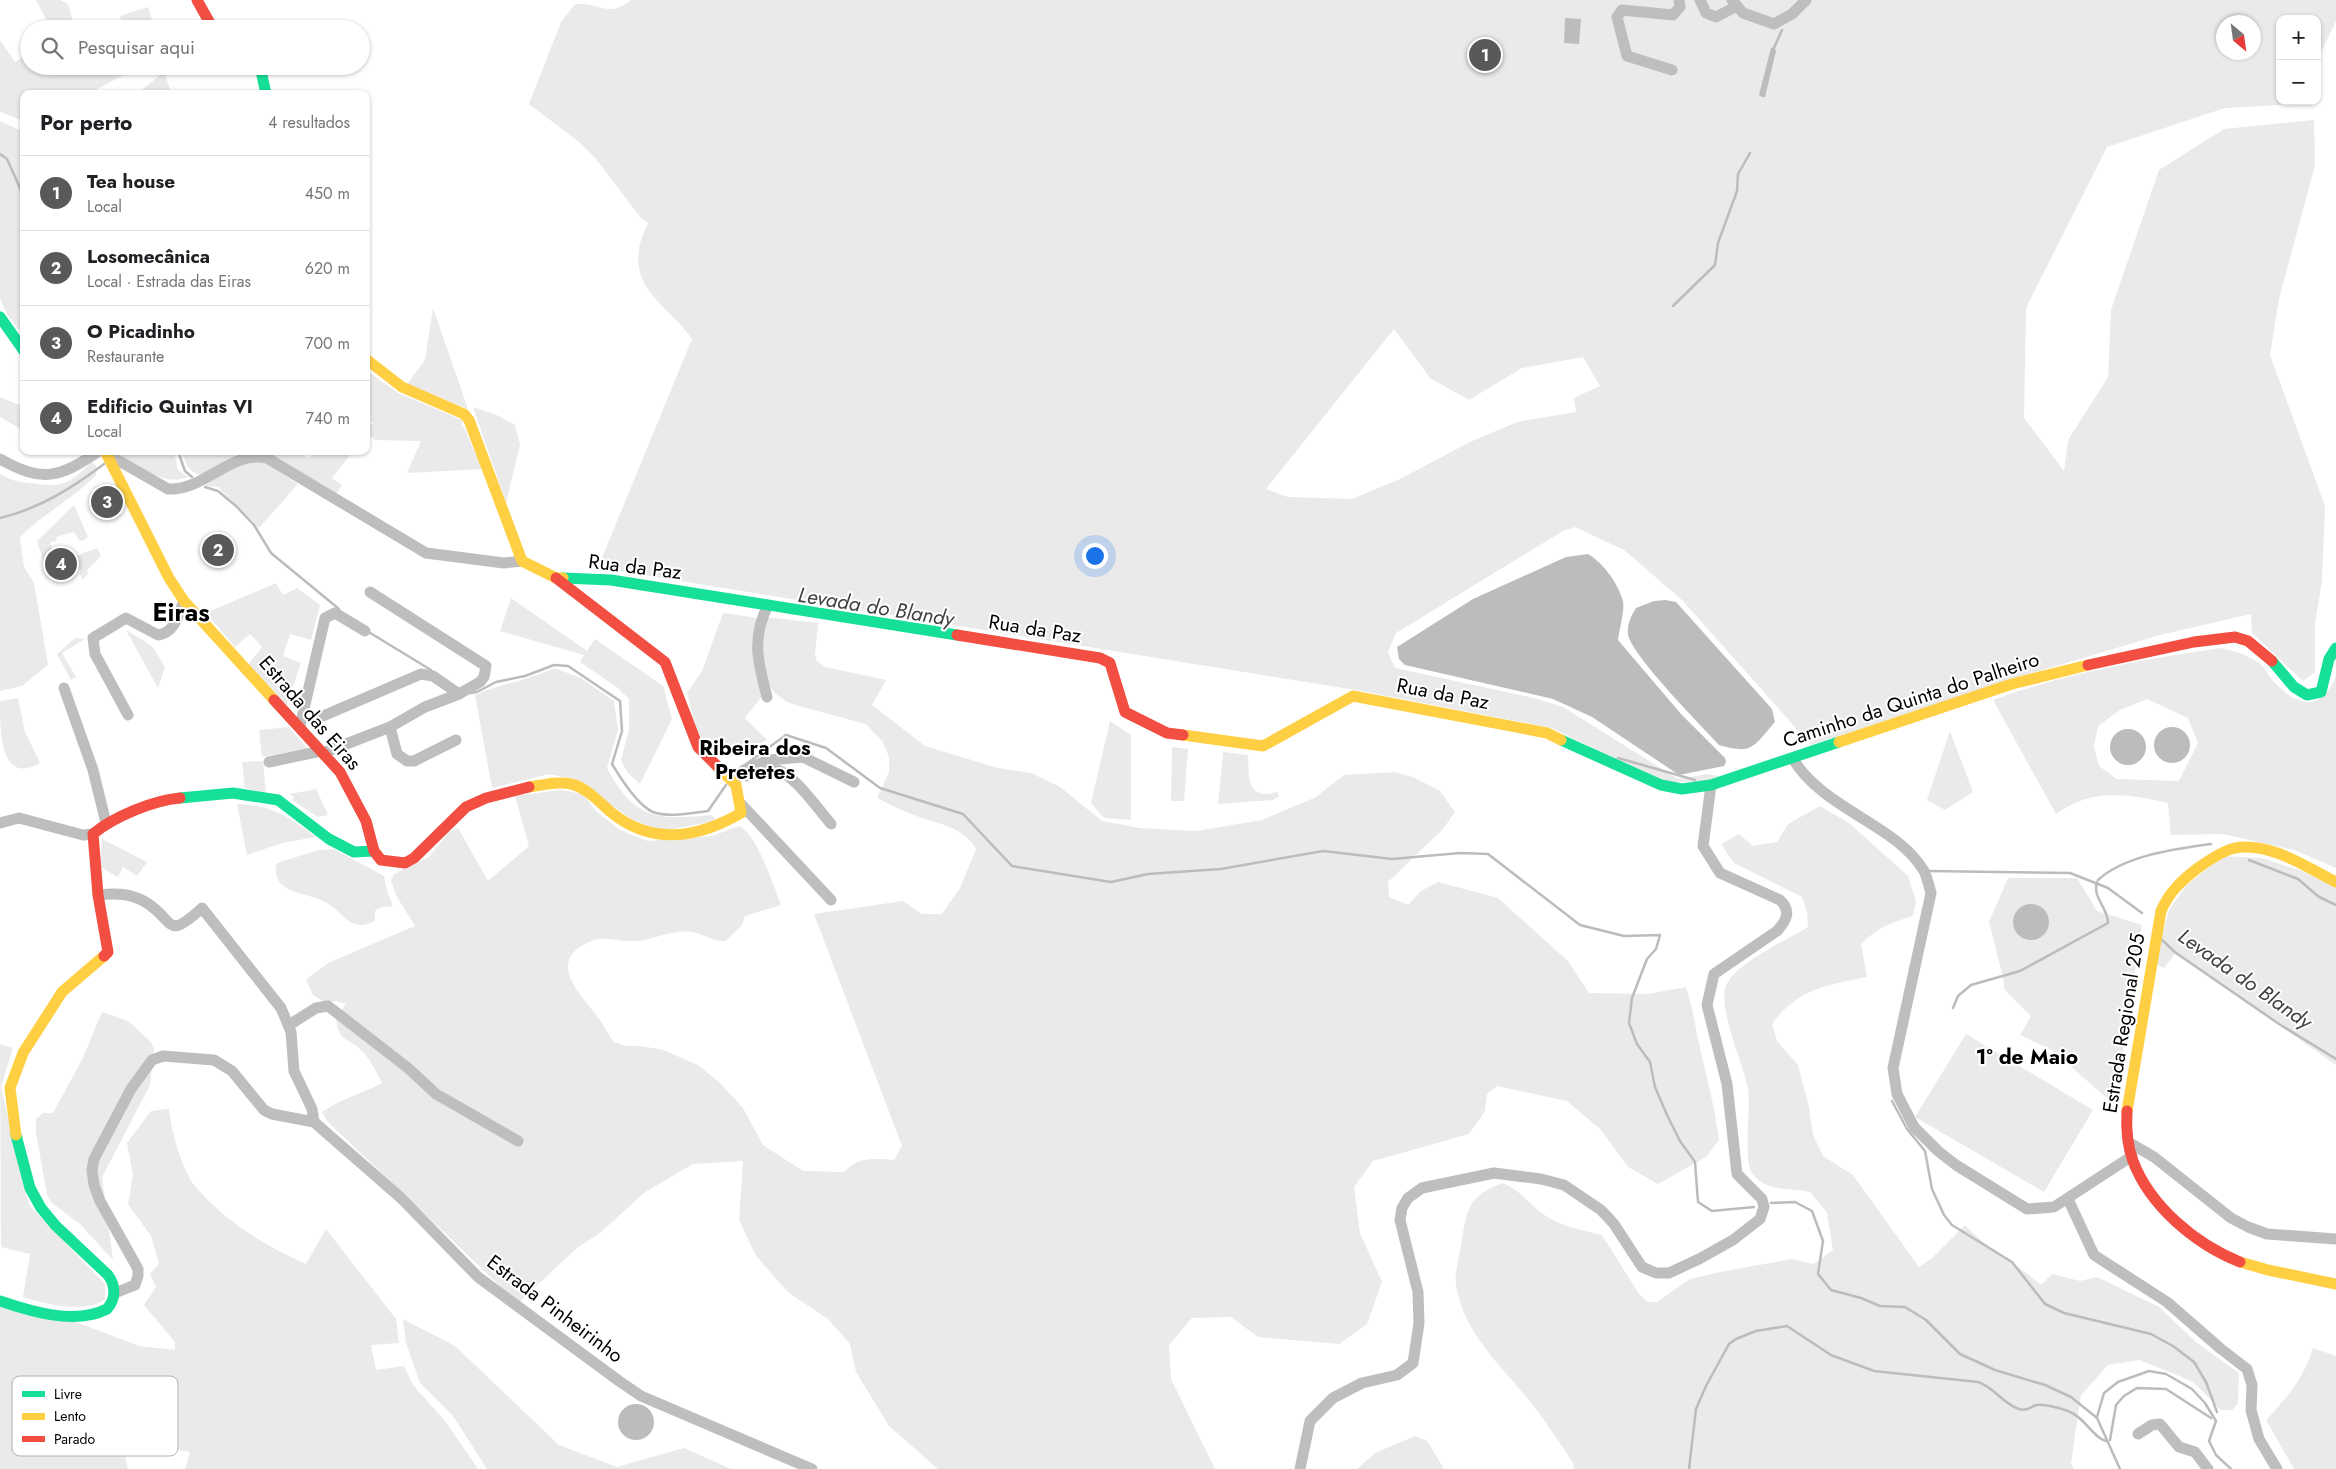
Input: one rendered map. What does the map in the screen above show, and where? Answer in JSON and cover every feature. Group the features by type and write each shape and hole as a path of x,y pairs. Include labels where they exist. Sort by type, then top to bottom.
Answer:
{"street":[{"path":"197,0 208,20"},
{"path":"1672,70 1627,56 1616,17 1622,10 1673,15 1680,7 1680,0"},
{"path":"1700,0 1706,13 1716,17 1734,3 1743,13 1774,24 1792,14 1806,0"},
{"path":"262,75 265,90"},
{"path":"1,320 20,345"},
{"path":"370,362 402,387 464,414 469,420 522,561"},
{"path":"0,459 19,470 42,476 56,474 98,455"},
{"name":"Estrada das Eiras","path":"106,455 169,578 184,601 340,772 366,821 374,851"},
{"name":"Rua da Paz","path":"109,455 168,489 187,488 243,458 256,455 267,458 426,553 504,563 522,561 556,578 611,580 1100,658 1110,663 1125,712 1167,734 1263,746 1352,696 1547,733 1662,785 1682,789 1711,785"},
{"path":"0,823 19,818 83,835 93,834 106,823 167,799 233,793 278,800 328,839 354,852 374,851 381,860 395,864 404,863 414,858 467,806 512,791 541,785 572,784 630,826 663,836 699,831 732,819 741,813 741,804 735,783 698,747 665,662 556,578"},
{"path":"269,762 322,752 390,727 425,708 459,694 480,682 484,677 486,666 370,592"},
{"path":"128,715 94,654 92,638 126,618 158,635 163,634 173,628 184,601"},
{"path":"767,697 758,659 757,645 760,621 768,605"},
{"path":"300,726 325,618 334,613 365,631"},
{"name":"Caminho da Quinta do Palheiro","path":"1711,785 2012,684 2111,659 2220,638 2235,637 2248,641 2267,655 2294,687 2306,695 2321,692 2329,660 2336,648"},
{"path":"323,716 421,674 433,676 459,694"},
{"path":"64,688 93,770 106,823"},
{"path":"390,727 397,754 407,761 414,761 456,740"},
{"path":"735,783 744,770 769,760 803,757 854,782"},
{"path":"1793,759 1802,774 1822,792 1901,845 1924,871 1931,893 1892,1068 1897,1094 1914,1127 1938,1151 1956,1165 2028,1209 2054,1207 2132,1156"},
{"path":"735,783 748,775 762,771 777,770 792,780 832,824"},
{"path":"1300,1469 1310,1421 1333,1398 1362,1383 1397,1375 1413,1363 1419,1323 1418,1292 1400,1220 1404,1203 1417,1190 1450,1180 1494,1173 1541,1178 1564,1185 1601,1210 1614,1224 1642,1267 1656,1274 1669,1273 1699,1259 1733,1240 1760,1218 1764,1207 1762,1199 1737,1174 1727,1084 1707,1005 1714,974 1777,931 1785,922 1788,913 1786,906 1780,900 1720,873 1703,846 1711,785"},
{"path":"741,804 831,900"},
{"path":"0,1301 56,1314 90,1316 107,1310 114,1300 115,1293 107,1274 44,1212 34,1197 12,1114 10,1088 12,1078 55,1001 64,990 100,963 108,952 98,895 93,834"},
{"name":"Estrada Regional 205","path":"2336,882 2255,847 2236,848 2203,865 2184,878 2167,897 2161,911 2128,1107 2128,1142 2136,1168 2171,1218 2196,1239 2230,1258 2336,1284"},
{"path":"98,895 119,893 134,896 149,904 165,921 174,926 185,924 202,908 281,1008 289,1025 294,1071 312,1109 314,1122 272,1114 264,1110 250,1096 232,1071 214,1060 163,1056 152,1060 116,1115 98,1149 92,1170 94,1185 100,1200 138,1270 138,1276 134,1284 115,1293"},
{"path":"289,1025 316,1008 328,1006 408,1068 436,1094 518,1141"},
{"name":"Estrada Pinheirinho","path":"314,1122 401,1198 478,1276 619,1381 641,1396 812,1469"},
{"path":"2128,1142 2154,1157 2231,1218 2248,1227 2267,1234 2336,1239"},
{"path":"2068,1199 2089,1245 2100,1260 2167,1302 2221,1350 2246,1369 2252,1385 2252,1410 2258,1439 2277,1469"},
{"path":"2138,1434 2152,1425 2160,1424 2179,1447 2195,1452 2208,1469"}],"shaded area":[{"path":"36,0 60,0 68,4 72,20 46,20"},
{"path":"631,0 2336,0 2336,21 2321,52 2321,15 2276,15 2276,105 2278,105 2225,108 2107,147 2026,308 2024,418 2064,471 2068,440 2108,377 2111,310 2159,170 2224,129 2314,120 2315,165 2279,299 2270,355 2325,506 2322,580 2315,624 2315,672 2303,681 2252,633 2251,614 2160,635 2009,680 1811,745 1682,600 1624,550 1575,527 1563,531 1396,633 1388,652 1395,668 1534,698 1563,707 1678,779 1707,774 1719,776 1702,782 1661,782 1552,728 1362,691 606,569 597,570 692,339 655,298 647,288 642,277 638,264 639,249 648,223 641,218 596,159 579,142 529,104 561,22 575,4 609,9 623,6","holes":["1394,329 1430,378 1469,400 1522,368 1583,357 1600,386 1574,398 1576,412 1517,422 1470,442 1400,479 1352,499 1288,497 1266,489"]},
{"path":"148,7 152,20 121,20 120,16"},
{"path":"1565,18 1581,19 1579,44 1564,43"},
{"path":"0,40 15,62 20,59 20,75 123,75 96,90 20,90 20,120 0,112"},
{"path":"1774,47 1776,51 1765,97 1762,97 1759,95 1771,48"},
{"path":"160,75 165,75 171,90 142,90"},
{"path":"0,121 20,130 20,331 8,316 0,299"},
{"path":"433,308 468,409 407,384 425,360"},
{"path":"370,373 398,393 462,420 462,427 464,427 482,469 407,473 421,441 376,440 370,436 370,424 374,423 370,422"},
{"path":"0,397 20,405 20,429 0,417"},
{"path":"473,407 499,416 515,425 520,445 506,503"},
{"path":"112,455 175,455 178,470 188,477 179,480 169,479 138,468"},
{"path":"183,455 236,455 201,475 193,472"},
{"path":"270,455 303,455 308,458 314,455 350,455 332,478 342,485 335,496"},
{"path":"243,458 261,460 298,484 259,528 218,487 207,486 203,480"},
{"path":"92,462 96,466 96,475 78,492 38,521 20,537 24,567 34,583 48,665 22,686 0,691 0,474 22,482 58,485 76,476"},
{"path":"74,505 88,537 83,541 79,540 74,532 56,537 57,541 50,542 52,550 46,552 50,574 48,575 37,541"},
{"path":"97,548 101,556 87,570 88,574 82,580 76,556"},
{"path":"1588,554 1604,568 1621,594 1623,609 1618,640 1681,714 1725,758 1724,766 1679,775 1592,717 1553,699 1405,665 1399,659 1397,647 1473,599 1566,557"},
{"path":"276,583 283,595 297,588 320,605 311,640 290,634 283,656 301,663 286,706 246,667 262,647 250,634 235,647 206,613"},
{"path":"511,598 587,651 595,639 663,686 672,719 640,784 627,772 621,760 629,729 629,699 618,688 580,662 584,655 500,631"},
{"path":"1654,601 1676,602 1772,709 1775,722 1752,747 1739,749 1719,745 1653,673 1632,644 1628,634 1628,627 1636,608"},
{"path":"723,613 759,618 763,695 745,718 767,740 727,758 709,747 698,732 687,693 702,671"},
{"path":"766,617 818,623 815,656 817,661 825,667 886,680 872,705 925,746 998,768 1031,773 1060,787 1102,821 1140,828 1196,831 1262,820 1316,797 1344,775 1396,772 1415,778 1440,791 1455,812 1443,829 1388,882 1389,897 1408,905 1421,891 1438,882 1498,898 1568,961 1589,993 1648,994 1686,987 1711,1094 1719,1140 1706,1157 1658,1184 1628,1167 1601,1130 1567,1101 1497,1086 1487,1094 1485,1111 1469,1134 1373,1161 1354,1187 1360,1233 1382,1282 1367,1324 1339,1344 1258,1337 1231,1317 1192,1318 1169,1345 1171,1379 1215,1469 938,1469 889,1426 856,1372 850,1344 828,1319 789,1293 756,1256 739,1220 743,1161 693,1164 645,1192 600,1233 577,1248 518,1303 328,1122 322,1112 382,1083 367,1056 339,1032 336,1019 346,1004 336,1001 326,1003 313,995 306,979 330,962 415,926 397,897 391,881 394,874 429,857 449,832 458,828 488,881 529,846 515,796 560,790 583,794 596,811 620,830 648,841 712,836 739,826 752,838 758,849 781,905 745,916 742,925 726,941 686,931 637,941 596,939 577,949 570,958 568,968 571,979 614,1042 625,1046 641,1046 663,1050 698,1065 719,1082 743,1108 763,1145 803,1171 845,1172 855,1163 861,1161 873,1159 894,1160 902,1146 814,914 903,901 922,914 942,914 960,888 976,849 970,841 955,830 877,798 889,772 889,757 883,742 866,724 787,702 776,694 769,685 761,648"},
{"path":"126,630 152,646 165,667 158,688"},
{"path":"75,638 85,639 62,653 76,677 71,680 57,654"},
{"path":"2221,648 2246,656 2260,664 2273,681 2284,691 2301,701 2317,700 2324,695 2336,676 2336,868 2294,850 2223,834 2171,835 2168,803 2139,797 2110,795 2096,797 2083,800 2056,814 1993,700 2049,682 2106,668","holes":["2147,699 2188,718 2198,743 2179,781 2117,779 2099,766 2094,746 2098,726 2120,710"]},
{"path":"554,668 581,678 614,701 618,730 607,768 617,785 628,798 638,807 662,816 693,817 712,815 715,819 710,822 662,831 633,820 574,779 549,774 492,788 475,695"},
{"path":"18,698 25,732 40,763 27,768 17,767 10,762 2,740 0,701"},
{"path":"1110,721 1131,735 1131,820 1104,818 1091,803"},
{"path":"289,727 307,748 262,757 259,730"},
{"path":"2172,727 2179,728 2185,732 2189,738 2189,752 2185,758 2179,762 2172,763 2165,762 2159,758 2155,752 2154,745 2155,738 2159,732 2165,728"},
{"path":"2128,729 2135,730 2141,734 2145,740 2145,754 2141,760 2135,764 2128,765 2121,764 2115,760 2111,754 2110,747 2111,740 2115,734 2121,730"},
{"path":"1950,731 1973,792 1945,810 1927,800"},
{"path":"1172,747 1188,749 1184,801 1171,801"},
{"path":"1223,752 1248,755 1249,778 1254,790 1267,794 1277,792 1279,796 1273,800 1218,804"},
{"path":"263,761 266,794 245,788 242,762"},
{"path":"316,789 328,815 318,817 292,800 294,797 290,794"},
{"path":"237,804 261,807 280,813 316,837 282,843 247,855"},
{"path":"1820,806 1849,823 1908,876 1916,901 1913,916 1885,926 1861,944 1867,977 1814,990 1792,1003 1772,1024 1777,1041 1798,1065 1809,1107 1813,1135 1823,1156 1853,1175 1919,1267 1931,1259 1965,1225 2041,1285 2052,1274 2080,1281 2097,1277 2159,1307 2197,1343 2239,1373 2238,1403 2232,1410 2221,1410 2194,1383 2139,1360 2108,1365 2081,1395 2071,1463 2074,1469 1574,1469 1573,1463 1541,1415 1495,1361 1475,1333 1466,1318 1460,1302 1456,1285 1456,1274 1468,1210 1483,1193 1502,1183 1521,1194 1540,1212 1552,1220 1573,1228 1602,1235 1639,1294 1648,1302 1657,1302 1690,1279 1792,1259 1814,1264 1833,1250 1827,1213 1810,1192 1778,1188 1764,1184 1752,1173 1749,1166 1748,1089 1728,1021 1724,995 1731,977 1751,960 1808,927 1807,912 1802,897 1734,863 1721,844 1739,834 1753,846 1777,842 1788,824"},
{"path":"102,839 147,862 137,876 123,867 118,877 100,867"},
{"path":"334,849 384,876 393,906 382,907 375,911 375,921 359,925 353,923 325,902 292,890 279,881 276,873 277,863 319,850"},
{"path":"2223,856 2262,858 2302,871 2336,887 2336,1065 2176,953 2164,968 2154,963 2169,910 2186,886"},
{"path":"2008,878 2077,878 2097,911 2142,925 2116,1098 2109,1100 2052,1050 2020,1035 2031,1016 2004,989 2004,982 1989,922"},
{"path":"2031,904 2038,905 2044,909 2048,915 2048,929 2044,935 2038,939 2031,940 2024,939 2018,935 2014,929 2013,922 2014,915 2018,909 2024,905"},
{"path":"102,1012 128,1021 150,1041 154,1048 150,1085 102,1177 113,1260 80,1224 52,1203 47,1195 36,1133 36,1119 43,1113 53,1113 82,1060"},
{"path":"1966,1034 2093,1110 2044,1192 1915,1117"},
{"path":"0,1044 13,1048 1,1087 29,1205 105,1284 105,1299 97,1304 77,1307 53,1305 23,1297 30,1254 1,1247"},
{"path":"169,1109 177,1148 189,1177 205,1198 231,1221 275,1249 306,1264 326,1229 396,1319 399,1343 371,1345 376,1370 404,1366 413,1385 445,1421 478,1469 185,1469 190,1452 178,1450 178,1376 12,1376 12,1456 125,1456 128,1469 0,1469 0,1305 71,1320 139,1346 175,1350 175,1342 144,1305 156,1287 150,1274 159,1264 151,1236 128,1204 133,1175 127,1143 151,1111"},
{"path":"403,1319 455,1346 559,1445 617,1467 684,1448 731,1469 487,1469 453,1416 420,1383 406,1343"},
{"path":"2313,1348 2336,1356 2336,1469 2294,1469 2266,1420 2300,1377"},
{"path":"636,1404 648,1410 654,1422 648,1434 636,1440 624,1434 618,1422 624,1410"},
{"path":"1415,1436 1427,1441 1444,1469 1357,1469 1375,1453"}],"waterway":[{"path":"1773,50 1782,30"},
{"path":"1673,306 1715,265 1718,243 1737,191 1738,174 1750,153"},
{"path":"0,154 7,159 20,188"},
{"path":"179,455 185,471 192,477"},
{"path":"0,518 28,509 55,497 104,464"},
{"path":"205,487 218,491 236,506 254,525 271,553 339,609"},
{"path":"367,631 431,670"},
{"path":"470,693 477,692 496,682 525,676 554,665 568,666 620,701 622,731 612,764 630,791 647,809 666,815 708,811 726,785"},
{"path":"745,765 786,735 826,748 880,788 963,814 1012,866 1111,882 1148,874 1221,869 1323,851 1392,859 1460,853 1488,854 1580,925 1624,936 1660,935 1656,949 1647,959 1632,998 1629,1023 1637,1044 1650,1062 1655,1087 1667,1115 1680,1141 1695,1162 1698,1202 1712,1211 1754,1207"},
{"name":"Levada do Blandy","path":"1618,758 1695,780"},
{"path":"2098,880 2109,871 2136,859 2152,854 2211,844"},
{"path":"2249,860 2298,879 2319,897 2336,905"},
{"name":"Levada do Blandy","path":"1928,871 2070,873 2108,888 2142,913"},
{"path":"1953,1008 1958,996 1971,985 2020,971 2108,923 2106,912 2098,898 2097,882"},
{"name":"Levada do Blandy","path":"2162,940 2176,953 2279,1024 2336,1059"},
{"path":"1892,1101 1907,1129 1925,1151 1932,1189 1944,1215 1952,1225 2012,1262 2045,1304 2064,1313 2151,1334 2173,1346 2194,1362 2206,1382 2217,1412"},
{"path":"1771,1203 1795,1202 1812,1211 1823,1241 1818,1274 1831,1290 1861,1298 1880,1306 1905,1307 1926,1320 1960,1354 1995,1370 2045,1385 2071,1397 2097,1418 2120,1469"},
{"path":"1689,1469 1696,1409 1729,1344 1756,1331 1787,1326 1831,1355 1874,1371 1978,1382 1984,1384 2013,1407 2019,1409 2024,1410 2040,1405 2052,1406 2068,1411 2080,1418 2097,1436 2106,1441"},
{"path":"2097,1417 2104,1393 2118,1382 2149,1371 2166,1374 2192,1389 2205,1403 2216,1421 2209,1441 2216,1455 2231,1469"},
{"path":"2110,1440 2116,1405 2124,1396 2137,1388 2166,1389 2211,1418"}],"traffic: fast":[{"path":"262,75 265,90"},
{"path":"0,317 20,345"},
{"path":"563,578 611,580 957,635"},
{"path":"2272,661 2294,687 2307,695 2321,692 2329,659 2336,648"},
{"path":"1561,740 1661,785 1682,789 1711,785 1839,742"},
{"path":"180,798 233,793 278,800 329,839 354,852 374,851"},
{"path":"0,1301 40,1313 82,1316 95,1314 107,1309 112,1301 114,1292 108,1275 56,1226 41,1208 30,1188 16,1135"}],"traffic: slow":[{"path":"370,362 402,387 464,414 469,420 522,561 556,578 563,578"},
{"path":"107,455 169,578 184,601 274,700"},
{"path":"1839,742 2012,684 2088,665"},
{"path":"1183,735 1263,746 1353,696 1547,733 1561,740"},
{"path":"529,787 561,783 571,784 587,792 628,824 659,834 676,835 708,828 725,822 741,813 736,785 717,766"},
{"path":"2127,1111 2161,911 2176,887 2216,856 2230,849 2248,847 2261,848 2288,857 2336,882"},
{"path":"16,1135 10,1088 23,1053 62,992 104,956"},
{"path":"2240,1262 2268,1270 2336,1284"}],"traffic: jam":[{"path":"197,0 208,20"},
{"path":"556,578 665,662 698,747 717,766"},
{"path":"957,635 1100,658 1110,663 1125,712 1167,733 1183,735"},
{"path":"2088,665 2194,642 2235,637 2248,641 2272,661"},
{"path":"274,700 340,772 366,821 374,851 381,860 405,863 414,858 466,807 486,798 529,787"},
{"path":"104,956 108,952 98,895 93,834 111,821 134,810 158,802 180,798"},
{"path":"2127,1111 2127,1136 2133,1161 2141,1178 2162,1208 2191,1234 2207,1245 2240,1262"}],"place":[{"name":"Tea house","path":"1485,55"},
{"name":"O Picadinho","path":"107,502"},
{"name":"Losomecânica","path":"218,550"},
{"name":"Edificio Quintas VI","path":"61,564"}],"district":[{"name":"Eiras","path":"181,612"},
{"name":"Ribeira dos Pretetes","path":"755,760"},
{"name":"1º de Maio","path":"2027,1057"}]}
